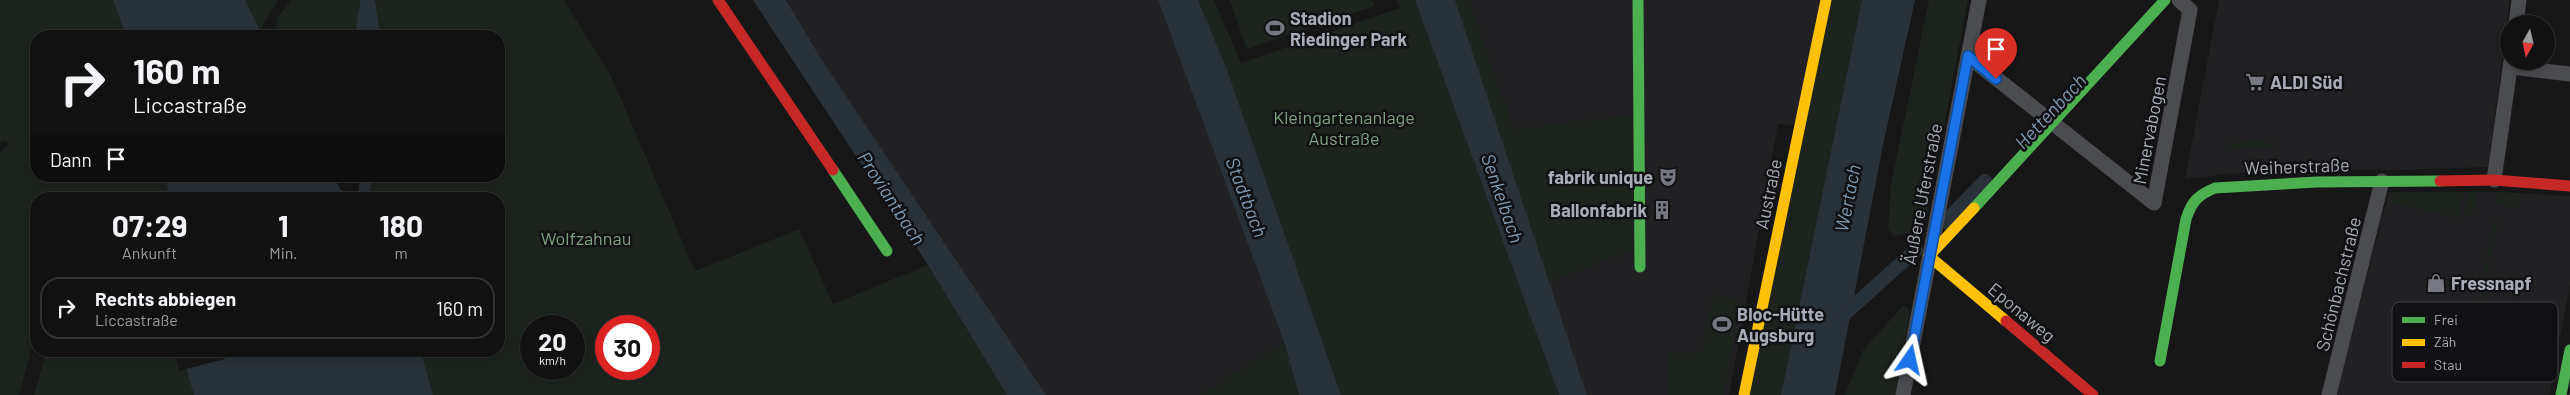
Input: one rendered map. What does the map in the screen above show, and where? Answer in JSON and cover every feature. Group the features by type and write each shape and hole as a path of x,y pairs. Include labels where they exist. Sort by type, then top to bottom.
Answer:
{"street":[{"path":"718,0 887,251"},
{"path":"1638,0 1640,267"},
{"name":"Austraße","path":"1744,395 1826,0"},
{"name":"Äußere Uferstraße","path":"1903,395 1979,0"},
{"path":"1929,256 2165,0"},
{"name":"Minervabogen","path":"2052,124 2154,203 2190,10 2180,0"},
{"path":"2517,15 2519,0"},
{"path":"1968,56 2052,124"},
{"path":"2494,180 2510,70"},
{"path":"2546,70 2570,74"},
{"name":"Weiherstraße","path":"2160,361 2186,219 2195,198 2205,191 2229,187 2382,181 2494,180 2570,186"},
{"name":"Schönbachstraße","path":"2329,395 2382,181"},
{"name":"Eponaweg","path":"1929,256 2092,395"},
{"path":"2561,395 2570,350"}],"shaded area":[{"path":"786,0 1158,0 1284,342 1201,395 1046,395 819,55"},
{"path":"1469,0 1821,0 1796,126 1778,124 1729,395 1587,395 1549,282 1633,250 1633,115 1514,129"},
{"path":"2219,0 2510,0 2508,15 2500,15 2501,70 2488,167 2393,170 2317,169 2226,174 2185,179"},
{"path":"2389,192 2497,192 2570,196 2570,285 2558,348 2558,302 2392,302 2392,382 2551,382 2549,395 2336,395"}],"green space":[{"path":"0,0 113,0 124,30 30,30 30,182 166,182 168,192 30,192 30,354 19,395 0,395 0,152 10,144 3,140 0,143"},
{"path":"245,0 278,0 260,30"},
{"path":"292,0 360,0 356,30 277,30 275,28 278,17"},
{"name":"Wolfzahnau","path":"375,0 564,0 611,76 695,271 799,229 833,304 928,265 1007,395 433,395 423,357 505,357 505,192 370,192 372,182 505,182 505,30 379,30"},
{"name":"Kleingartenanlage Austraße","path":"1198,0 1214,0 1241,63 1400,8 1396,0 1415,0 1559,395 1341,395 1226,67"},
{"name":"Stadion Riedinger Park","path":"1230,0 1372,0 1374,6 1247,49"},
{"path":"1455,0 1469,0 1514,129 1633,115 1633,250 1549,282"},
{"path":"1831,0 1862,0 1781,395 1749,395"},
{"path":"1929,0 1968,0 1924,229 1894,236 1888,229 1891,185"},
{"path":"2252,140 2273,143 2276,148 2224,150 2229,144"},
{"path":"2393,192 2463,192 2459,217 2391,203"},
{"path":"2469,192 2477,192 2473,216 2464,215"},
{"path":"2497,192 2519,193 2518,208 2496,204"},
{"path":"2494,221 2497,222 2481,302 2478,302"},
{"name":"Bloc-Hütte Augsburg","path":"1713,295 1741,300 1723,395 1668,395 1668,353 1702,352"},
{"path":"1904,305 1910,312 1895,395 1845,395 1863,350"},
{"path":"1284,342 1299,395 1201,395"},
{"path":"45,357 176,357 179,371 186,369 194,395 34,395"}],"water":[{"path":"113,0 245,0 260,30 124,30"},
{"path":"360,0 375,0 379,30 356,30"},
{"name":"Proviantbach","path":"753,0 786,0 819,55 1046,395 1007,395 928,265"},
{"name":"Stadtbach","path":"1158,0 1198,0 1226,67 1341,395 1299,395 1284,342"},
{"name":"Senkelbach","path":"1415,0 1455,0 1587,395 1559,395"},
{"name":"Wertach","path":"1862,0 1915,0 1883,145 1835,395 1781,395"},
{"path":"166,182 336,182 342,192 168,192"},
{"path":"360,182 372,182 370,192 358,192"},
{"path":"225,357 423,357 433,395 194,395 186,369 225,359"}],"waterway":[{"name":"Hettenbach","path":"1945,222 1985,181"},
{"name":"Hettenbach","path":"1840,318 1916,250"}],"traffic: fast":[{"path":"1638,0 1640,267"},
{"path":"1974,208 2165,0"},
{"path":"833,170 887,251"},
{"path":"2160,361 2186,219 2193,203 2204,193 2215,188 2317,182 2440,181"},
{"path":"2561,395 2570,350"}],"traffic: slow":[{"path":"1744,395 1826,0"},
{"path":"1974,208 1929,256 2006,321"}],"traffic: jam":[{"path":"718,0 833,170"},
{"path":"2440,181 2494,180 2570,186"},
{"path":"2006,321 2093,395"}],"place":[{"name":"Stadion Riedinger Park","path":"1275,28"},
{"name":"ALDI Süd","path":"2255,82"},
{"name":"fabrik unique","path":"1668,177"},
{"name":"Ballonfabrik","path":"1662,210"},
{"name":"Fressnapf","path":"2436,283"},
{"name":"Bloc-Hütte Augsburg","path":"1722,324"}],"route":[{"path":"1910,360 1934,226 1968,56 1996,79"}]}
